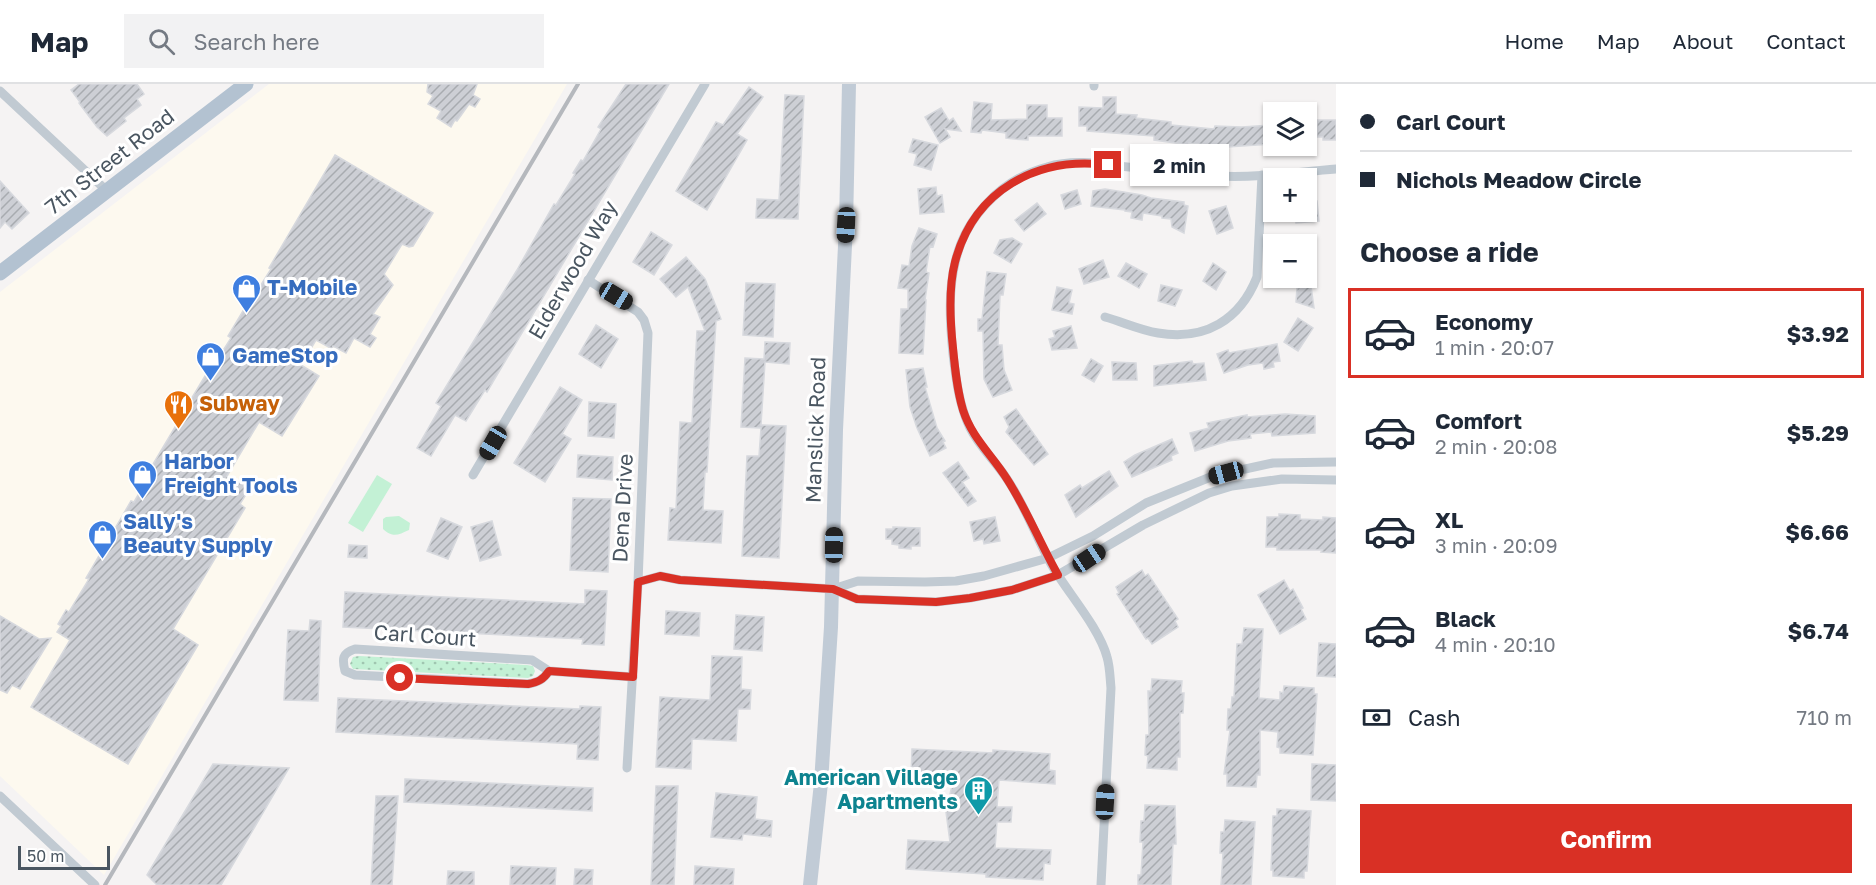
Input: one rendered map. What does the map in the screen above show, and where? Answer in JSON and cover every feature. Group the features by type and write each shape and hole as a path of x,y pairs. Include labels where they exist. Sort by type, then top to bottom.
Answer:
{"main road":[{"name":"7th Street Road","path":"0,273 246,84"},
{"name":"Manslick Road","path":"810,885 821,783 833,589 836,420 846,225 849,84"}],"street":[{"name":"Elderwood Way","path":"473,476 705,84"},
{"path":"0,91 107,191"},
{"path":"1101,885 1111,688 1109,664 1098,636 1055,571 1022,504 1005,476 971,430 959,397 951,330 952,286 961,244 969,227 993,196 1010,183 1048,166 1088,162 1221,176 1336,169"},
{"path":"1105,317 1157,333 1184,335 1218,326 1231,316 1247,298 1257,277 1262,175"},
{"name":"Dena Drive","path":"588,280 638,312 644,320 648,333 638,582 627,768"},
{"path":"833,589 858,581 956,581 984,576 1048,558 1093,536 1146,503 1213,476 1273,463 1336,462"},
{"path":"638,582 660,576 680,580 833,589 857,599 936,602 970,598 1012,590 1055,571 1209,493 1232,486 1282,479 1336,480"},
{"name":"Carl Court","path":"549,671 538,682 528,684 355,675 345,671 343,657 355,649 532,660 549,671 633,677"},
{"path":"0,796 95,885"}],"shaded area":[{"path":"269,84 567,84 104,875 0,776 0,292"}],"green space":[{"path":"377,475 392,484 363,532 348,523"},
{"path":"399,516 410,523 409,530 396,535 383,529 383,519"},
{"path":"353,657 527,665 533,666 535,671 533,676 528,678 353,669 350,664"}],"building":[{"path":"79,84 137,84 144,94 137,99 141,105 124,118 126,121 107,136 97,127 71,90"},
{"path":"428,84 477,84 473,95 480,99 475,107 469,104 451,127 437,118 441,111 428,104 433,96 427,92"},
{"path":"626,84 669,84 487,392 485,390 466,421 455,415 431,456 417,448 441,406 436,403 517,270 554,204 556,205 581,160 583,161 601,129 598,127"},
{"path":"749,87 763,97 737,134 747,140 707,210 676,191 716,122 723,125"},
{"path":"785,95 804,96 798,219 756,218 757,199 779,200"},
{"path":"1103,97 1116,97 1116,114 1137,115 1136,118 1171,122 1171,125 1214,129 1215,126 1263,126 1263,145 1227,147 1189,143 1189,145 1154,140 1154,136 1087,131 1087,126 1079,126 1079,107 1103,108"},
{"path":"974,102 992,104 991,120 1027,119 1027,105 1047,105 1047,118 1062,118 1062,136 1028,136 1028,140 1006,138 1006,133 982,130 981,133 971,132"},
{"path":"941,108 949,121 953,118 961,131 945,129 950,137 940,143 925,117"},
{"path":"1317,120 1336,120 1336,140 1323,140 1323,137 1317,137"},
{"path":"913,139 938,145 931,170 914,165 917,154 909,152"},
{"path":"335,155 433,213 413,246 402,244 384,274 393,285 373,314 380,317 370,334 376,338 370,347 354,338 346,353 333,346 332,349 316,340 301,365 319,376 282,436 259,422 227,476 250,488 240,504 245,508 173,629 198,645 128,764 31,707 70,640 57,632 61,626 58,624 66,610 69,612 89,579 86,578 131,501 134,502 145,483 143,481 189,407 187,406 217,356 219,357 231,338 228,336 256,289 271,269 269,268"},
{"path":"0,181 29,213 12,229 5,222 0,228"},
{"path":"936,187 937,196 942,195 944,212 920,214 918,189"},
{"path":"1105,189 1184,202 1184,205 1188,206 1184,233 1172,227 1171,219 1162,218 1162,216 1143,213 1142,220 1131,218 1132,212 1125,210 1091,206 1093,191"},
{"path":"1077,190 1081,204 1065,209 1061,195"},
{"path":"1037,203 1046,214 1024,231 1015,220"},
{"path":"1226,206 1233,228 1217,234 1209,211"},
{"path":"919,228 937,234 933,247 930,246 926,272 929,273 925,300 923,354 899,353 901,309 908,309 908,289 898,288 902,265 909,266 912,246"},
{"path":"651,232 672,245 654,275 633,262"},
{"path":"1012,238 1022,244 1011,263 994,253 1000,240"},
{"path":"686,257 705,279 721,319 716,321 703,510 723,511 721,543 668,540 670,508 676,509 680,422 692,423 697,331 705,331 688,287 676,297 660,279"},
{"path":"1103,260 1109,277 1084,284 1079,269"},
{"path":"1126,263 1147,274 1139,288 1118,276"},
{"path":"1213,263 1226,272 1216,290 1203,281"},
{"path":"987,272 1006,274 1003,295 1000,295 998,345 1002,345 1004,370 1012,390 993,397 984,379 983,331 978,331 978,319 982,319"},
{"path":"746,283 775,284 773,337 743,335"},
{"path":"1161,285 1182,290 1175,306 1158,301"},
{"path":"1057,287 1072,290 1069,303 1074,304 1072,314 1052,310"},
{"path":"1297,288 1311,288 1314,308 1296,302"},
{"path":"1298,318 1313,328 1298,351 1284,342"},
{"path":"596,325 618,339 601,368 579,354"},
{"path":"1071,326 1077,348 1052,350 1049,339 1055,337 1053,331"},
{"path":"765,342 790,343 789,364 765,362 761,425 786,426 779,558 742,556 747,456 759,456 761,428 741,427 745,358 764,359"},
{"path":"1277,344 1280,361 1273,362 1274,367 1264,369 1263,363 1224,373 1217,354 1228,350 1229,353"},
{"path":"1091,359 1103,366 1094,382 1082,375"},
{"path":"1192,361 1193,364 1204,363 1206,380 1154,386 1154,366"},
{"path":"1112,362 1136,363 1137,380 1113,380"},
{"path":"923,368 927,387 925,387 937,428 945,441 943,442 946,448 930,456 910,407 906,370"},
{"path":"560,387 582,400 562,434 571,439 545,482 514,463"},
{"path":"589,402 616,404 614,438 588,436"},
{"path":"1016,409 1048,454 1034,465 1006,432 1009,427 1004,417"},
{"path":"1285,414 1315,416 1315,433 1272,436 1271,432 1250,434 1251,438 1228,441 1195,451 1190,433 1209,428 1207,423 1247,415 1247,417"},
{"path":"1172,439 1178,453 1171,456 1172,460 1132,477 1124,462"},
{"path":"578,455 613,457 612,480 577,477"},
{"path":"958,462 969,478 962,482 976,501 968,506 943,473"},
{"path":"1109,471 1118,486 1076,517 1065,495 1080,485 1082,488"},
{"path":"573,498 611,499 608,572 570,570"},
{"path":"1279,514 1300,515 1300,519 1336,518 1336,553 1321,552 1322,550 1277,550 1277,547 1266,547 1267,517 1279,517"},
{"path":"995,517 1000,541 984,544 983,539 974,541 970,522"},
{"path":"441,518 462,527 448,559 427,551"},
{"path":"492,521 501,555 480,561 471,527"},
{"path":"893,527 920,528 920,546 911,546 911,549 899,548 899,545 892,544 892,539 886,539 886,529 893,529"},
{"path":"349,545 367,546 367,558 348,557"},
{"path":"1142,570 1145,576 1148,574 1178,619 1175,621 1178,627 1152,644 1148,638 1146,639 1117,594 1119,593 1116,587"},
{"path":"1284,580 1290,591 1293,589 1306,619 1280,634 1258,595"},
{"path":"585,590 607,591 604,645 582,644 583,639 343,627 345,592 585,604"},
{"path":"666,611 700,613 699,636 665,634"},
{"path":"736,615 764,617 762,651 734,649"},
{"path":"0,616 39,639 51,638 20,689 12,685 7,693 0,690"},
{"path":"310,620 321,621 318,701 284,700 288,630 309,631"},
{"path":"1244,628 1263,629 1259,698 1280,700 1280,692 1283,693 1284,686 1314,688 1314,694 1317,694 1313,755 1280,753 1280,748 1277,747 1278,732 1260,730 1260,775 1257,775 1256,787 1227,786 1227,774 1224,774 1230,730 1227,730 1228,709 1231,709 1232,697 1234,697 1237,644 1242,644"},
{"path":"1319,643 1336,644 1336,677 1317,676"},
{"path":"712,656 742,657 741,689 751,690 750,709 738,709 736,741 692,739 691,769 656,767 660,697 710,700"},
{"path":"1152,679 1182,681 1183,713 1180,713 1180,757 1177,757 1177,770 1147,768 1148,756 1145,755 1146,735 1149,735 1148,691 1151,691"},
{"path":"338,698 580,709 580,706 601,707 598,760 577,759 578,744 336,732"},
{"name":"American Village Apartments","path":"912,749 993,753 993,750 1050,754 1049,770 1055,771 1055,784 999,780 997,807 1012,807 1011,822 997,822 995,848 1051,850 1050,864 1044,863 1043,880 906,869 908,840 950,842 946,812 953,781 911,778"},
{"path":"213,764 289,768 221,885 157,885 147,875"},
{"path":"1312,764 1336,765 1336,801 1311,800"},
{"path":"405,779 593,788 592,811 404,802"},
{"path":"656,786 678,786 674,885 651,885"},
{"path":"716,793 757,797 755,819 772,821 771,837 743,834 742,840 711,837"},
{"path":"376,796 398,796 392,885 371,885"},
{"path":"1145,805 1175,806 1176,844 1173,844 1171,885 1138,885 1138,875 1141,875 1143,842 1140,842 1141,821 1144,821"},
{"path":"1277,809 1311,811 1307,871 1304,871 1304,878 1273,876 1273,870 1271,870 1273,816 1277,816"},
{"path":"1225,820 1255,822 1251,885 1221,885 1223,853 1220,853 1221,832 1224,832"},
{"path":"511,866 556,868 555,885 510,885"},
{"path":"695,866 734,869 733,885 694,885"},
{"path":"575,869 593,870 592,885 574,885"},
{"path":"448,871 474,872 474,885 447,885"}],"railway":[{"path":"105,885 578,84"}],"place":[{"name":"T-Mobile","path":"246,314"},
{"name":"GameStop","path":"211,382"},
{"name":"Subway","path":"178,430"},
{"name":"Harbor Freight Tools","path":"143,500"},
{"name":"Sally's Beauty Supply","path":"102,560"},
{"name":"American Village Apartments","path":"979,816"}],"route":[{"path":"400,678 528,684 538,682 549,671 633,677 638,582 660,576 680,580 833,589 857,599 936,602 1012,590 1058,575 1022,504 1005,476 983,449 963,412 956,379 951,330 952,286 961,244 969,227 993,196 1010,183 1048,166 1088,162 1108,165"}]}
